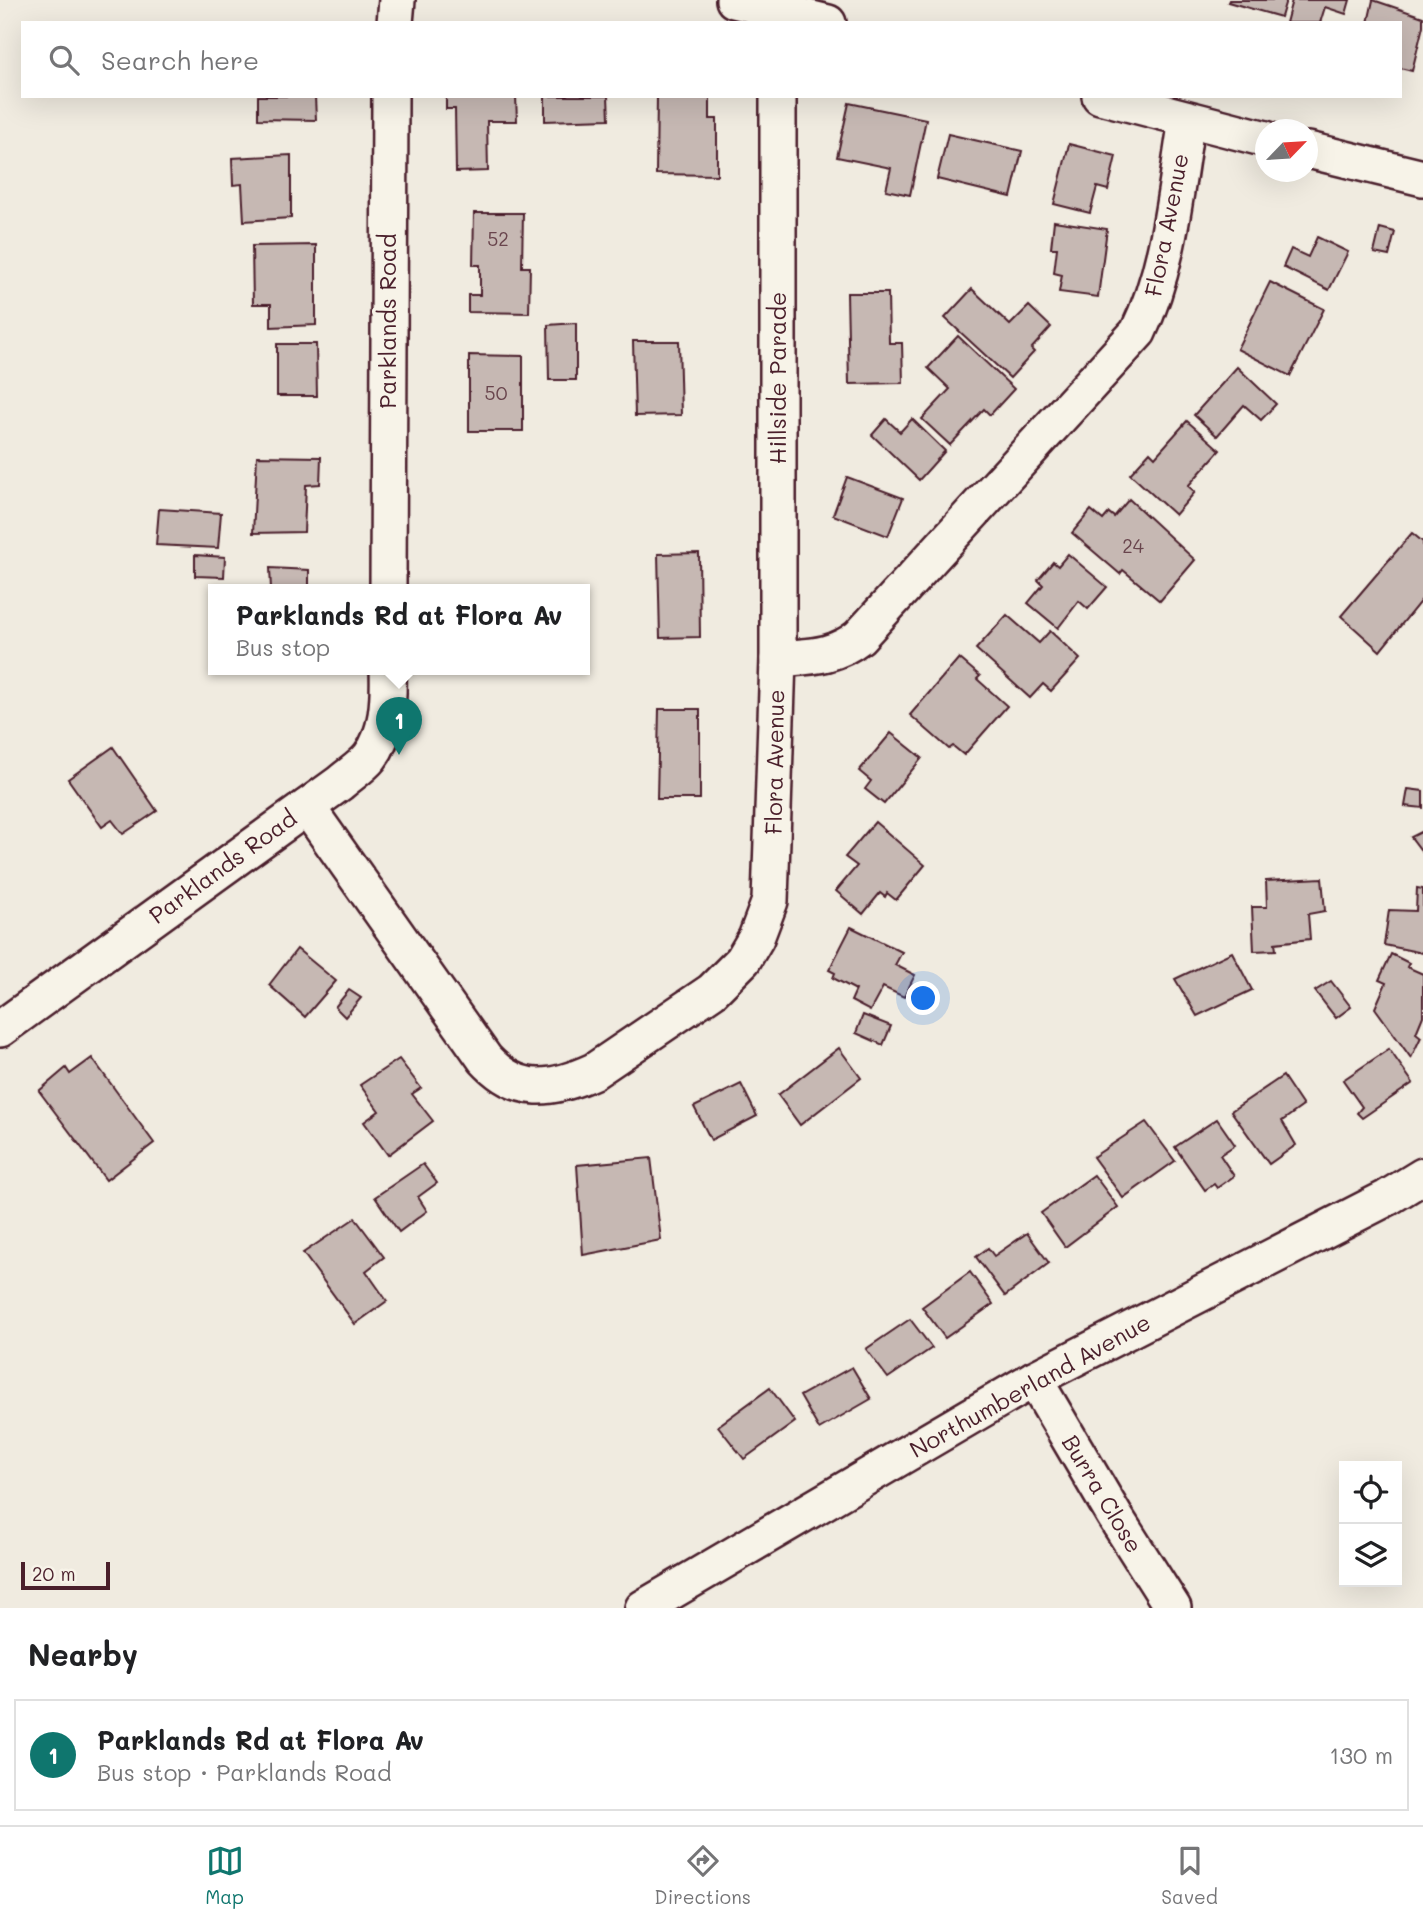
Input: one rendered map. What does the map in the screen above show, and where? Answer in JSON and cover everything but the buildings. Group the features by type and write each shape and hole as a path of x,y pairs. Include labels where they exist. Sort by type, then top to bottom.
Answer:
{"street":[{"path":"395,21 397,0"},
{"path":"734,0 778,16 814,21"},
{"name":"Parklands Road","path":"388,584 390,98"},
{"name":"Hillside Parade","path":"778,98 778,659"},
{"path":"1107,98 1255,137"},
{"name":"Flora Avenue","path":"307,807 485,1059 496,1072 511,1081 530,1086 551,1087 573,1081 594,1071 712,991 743,960 756,939 770,901 778,659 829,654 845,648 859,637 1138,332 1152,303 1162,268 1187,120"},
{"path":"1318,153 1423,178"},
{"name":"Parklands Road","path":"0,1029 340,783 370,757 384,729 388,675"},
{"name":"Northumberland Avenue","path":"643,1608 1034,1379 1387,1198 1423,1176"},
{"name":"Burra Close","path":"1034,1379 1114,1515 1173,1608"}],"place":[{"name":"Parklands Rd at Flora Av","path":"399,755"}]}
